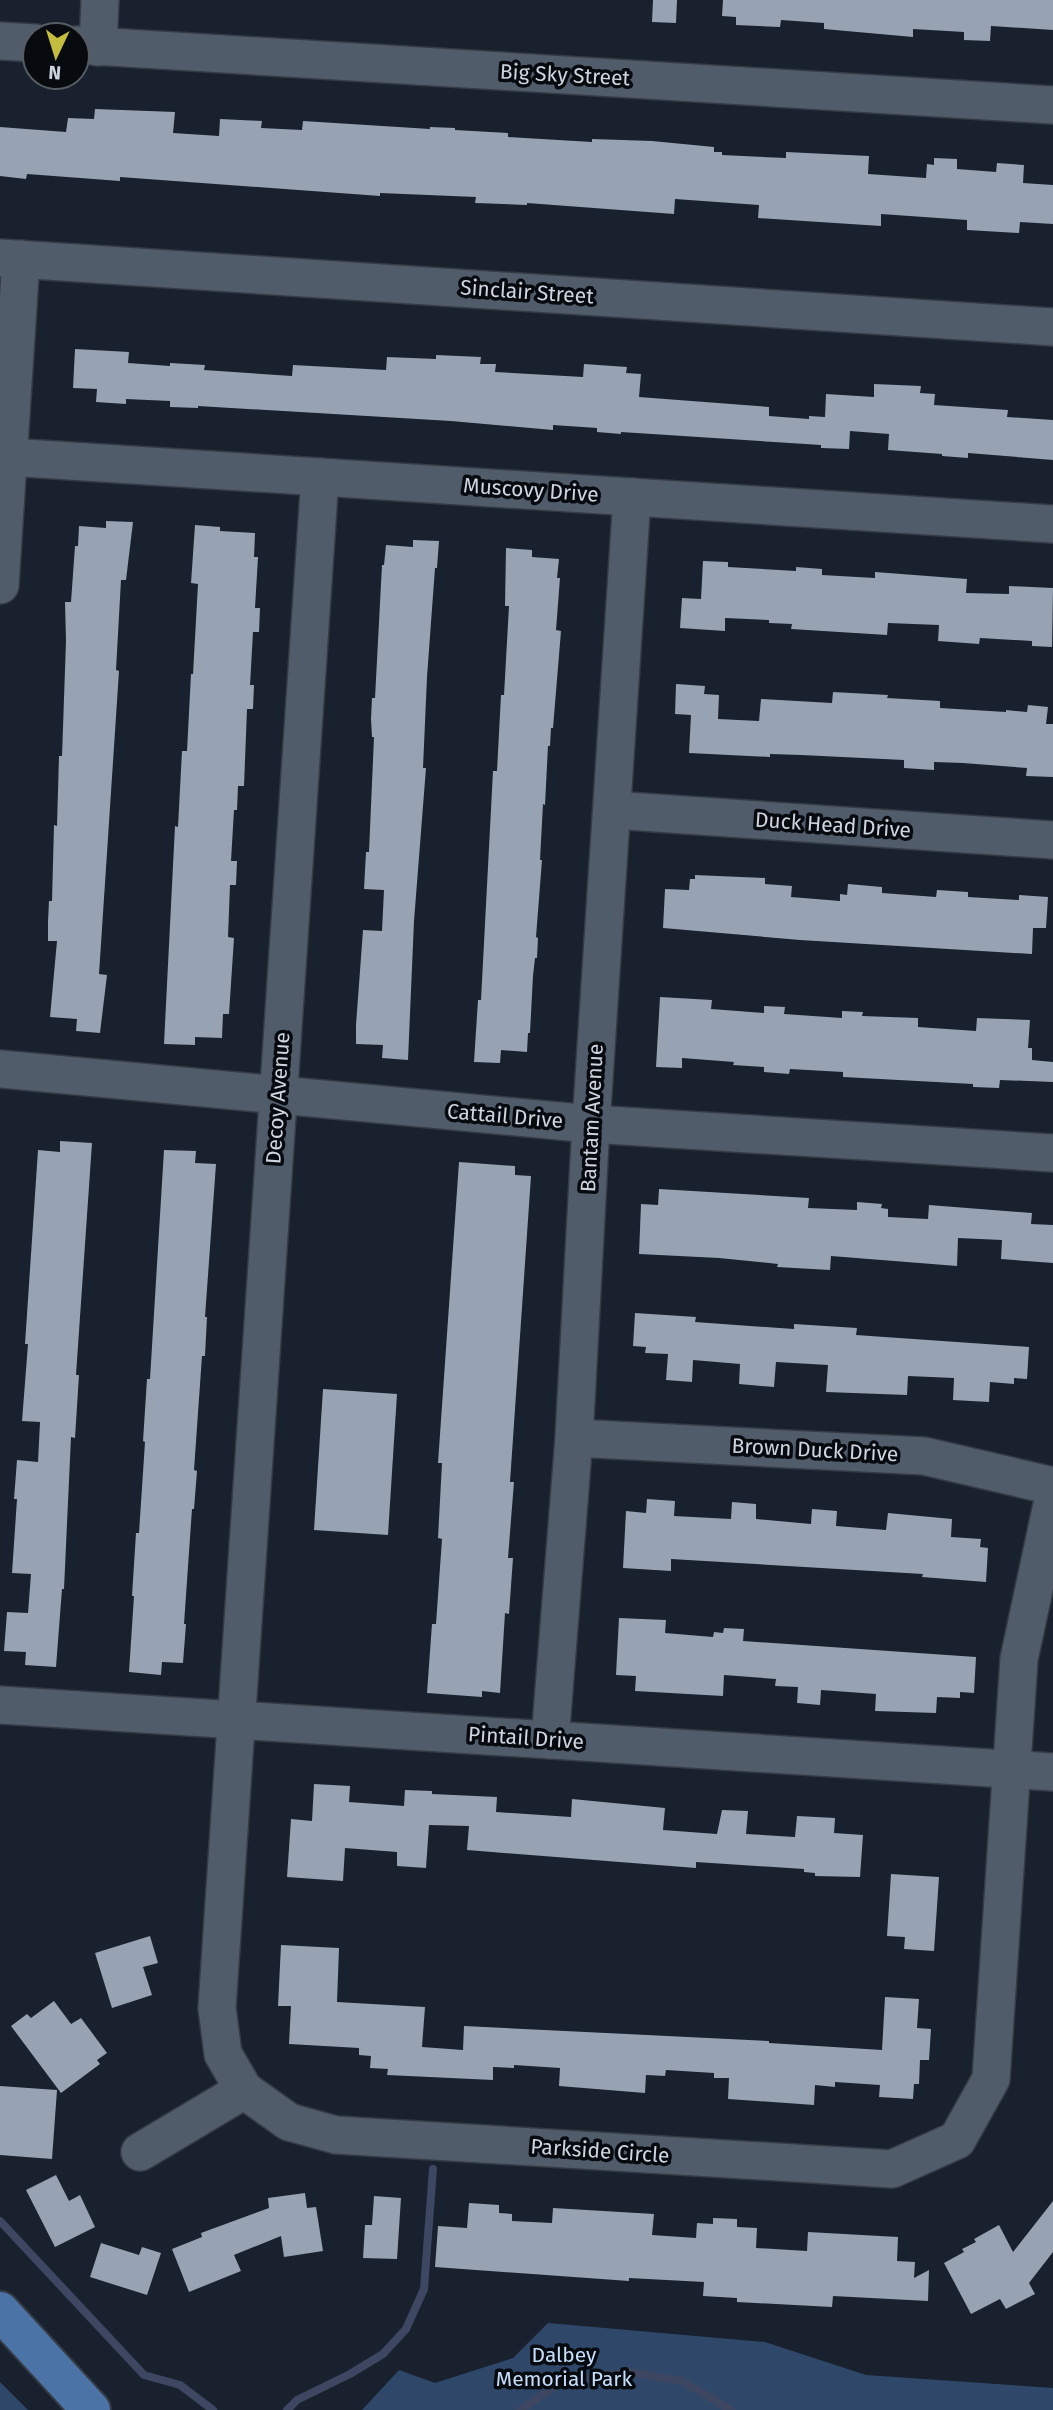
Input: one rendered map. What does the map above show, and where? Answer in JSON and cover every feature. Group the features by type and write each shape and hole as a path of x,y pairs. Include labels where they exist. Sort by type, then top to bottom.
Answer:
{"main road":[{"path":"0,2311 91,2410"}],"street":[{"path":"91,32 100,0"},
{"path":"0,41 21,42"},
{"name":"Big Sky Street","path":"91,46 1053,105"},
{"path":"0,584 8,457 11,258"},
{"name":"Sinclair Street","path":"11,258 1053,327"},
{"name":"Muscovy Drive","path":"8,457 1053,524"},
{"name":"Decoy Avenue","path":"236,1720 320,477"},
{"name":"Bantam Avenue","path":"550,1740 574,1438 590,1124 632,497"},
{"name":"Duck Head Drive","path":"612,810 1053,840"},
{"name":"Cattail Drive","path":"0,1069 590,1124 1053,1153"},
{"name":"Brown Duck Drive","path":"574,1438 924,1456 1053,1486"},
{"name":"Parkside Circle","path":"236,1720 217,2008 223,2054 244,2090 289,2122 336,2135 892,2169 957,2140 991,2079 1019,1658 1053,1500"},
{"name":"Pintail Drive","path":"0,1705 1053,1772"},
{"path":"139,2152 244,2090"}],"green space":[{"name":"Dalbey Memorial Park","path":"548,2323 765,2342 866,2375 1053,2388 1053,2410 362,2410 399,2370 435,2383 513,2358"},
{"path":"0,2382 28,2410 0,2410"}],"building":[{"path":"653,0 677,0 676,23 652,22"},
{"path":"723,0 1053,0 1053,30 991,26 990,41 964,40 964,32 913,29 913,37 824,29 824,23 781,20 780,27 736,25 736,17 722,16"},
{"path":"95,109 175,112 173,133 219,136 220,119 262,121 261,128 302,130 303,121 430,129 455,128 508,133 508,137 592,142 592,139 652,141 714,147 714,152 722,152 722,155 786,158 786,152 869,156 868,174 926,178 927,164 934,165 934,158 957,159 957,169 996,172 997,163 1024,165 1023,183 1053,185 1053,224 1020,222 1019,233 967,230 967,220 881,214 881,226 758,218 759,205 675,199 674,214 527,203 475,203 476,197 380,193 380,196 120,177 120,181 27,174 26,179 0,176 0,127 66,132 68,118 94,119"},
{"path":"75,349 129,352 128,363 205,365 204,370 292,376 293,365 386,370 387,357 436,359 436,355 481,357 480,364 496,364 495,372 583,377 584,364 627,367 626,373 641,374 639,397 769,407 769,416 809,419 809,416 825,417 826,394 874,397 874,384 921,386 920,393 935,394 934,405 1008,410 1007,417 1053,420 1053,460 968,453 968,458 888,450 889,434 850,431 849,449 821,448 821,445 597,432 597,428 553,425 553,430 451,421 198,406 170,407 170,401 126,399 126,404 96,402 97,389 73,388"},
{"path":"106,521 133,522 126,580 121,580 116,670 119,671 99,974 107,975 100,1033 76,1031 77,1019 50,1017 57,941 48,941 48,922 49,901 52,901 54,825 57,826 59,756 62,756 65,602 71,602 79,526 106,528"},
{"path":"195,525 220,527 220,531 255,533 254,557 258,557 255,608 260,608 259,632 253,632 250,685 254,685 253,709 247,709 244,786 238,786 237,810 234,810 231,861 237,861 236,885 230,885 228,937 234,938 229,1014 223,1014 222,1038 195,1037 195,1045 164,1044 175,826 178,827 182,751 187,751 193,674 198,584 191,583"},
{"path":"413,540 439,541 427,677 423,768 426,768 414,921 408,1060 382,1058 383,1045 356,1044 356,1025 363,930 382,931 384,890 364,889 366,852 369,852 374,737 371,719 372,698 375,698 382,565 386,545 413,547"},
{"path":"506,548 532,550 532,557 559,559 556,630 561,631 553,728 548,746 545,805 543,804 537,958 533,976 530,1033 527,1052 501,1050 500,1063 474,1062 478,1000 481,1000 493,771 497,771 501,695 504,695 509,606 505,606"},
{"path":"703,561 728,562 728,567 796,571 796,567 822,569 822,575 875,578 875,572 967,579 966,593 1009,594 1009,586 1053,588 1052,647 1032,646 1032,641 980,638 979,644 938,641 939,625 888,623 887,635 791,629 792,624 769,623 769,620 725,618 725,631 680,628 682,598 701,599"},
{"path":"676,684 705,686 704,694 719,695 718,719 759,721 761,699 832,703 833,692 940,701 940,708 1027,712 1028,705 1048,707 1046,724 1053,724 1053,777 1026,776 1027,768 963,763 934,762 934,770 904,768 904,760 689,753 691,715 675,714"},
{"path":"695,875 765,878 765,884 792,886 791,897 840,901 840,894 847,895 848,884 882,887 882,893 936,897 937,890 968,892 968,897 1019,900 1019,895 1048,897 1046,928 1033,928 1032,954 800,940 663,928 665,889 689,890 690,879 695,879"},
{"path":"660,997 712,1000 711,1009 764,1013 764,1006 785,1007 784,1014 842,1018 842,1011 863,1012 862,1016 918,1018 918,1027 976,1031 977,1018 1030,1020 1028,1048 1032,1048 1032,1060 1053,1062 1053,1082 1000,1080 999,1088 973,1087 973,1084 843,1077 843,1072 790,1069 789,1074 764,1072 764,1067 682,1058 682,1068 656,1067"},
{"path":"60,1141 92,1143 76,1375 79,1375 75,1438 71,1437 64,1589 56,1667 25,1665 26,1652 4,1651 7,1612 28,1613 31,1574 12,1573 17,1460 38,1462 40,1422 22,1421 38,1150 60,1152"},
{"path":"164,1150 196,1151 195,1163 216,1164 183,1663 162,1662 161,1675 129,1672 136,1533 139,1533"},
{"path":"459,1162 515,1166 515,1175 531,1176 510,1482 514,1482 508,1558 513,1558 509,1614 505,1613 500,1693 482,1691 482,1697 427,1693 432,1624 436,1624 442,1539 438,1538 442,1463 438,1463"},
{"path":"659,1189 809,1198 808,1208 857,1210 857,1202 882,1204 881,1208 888,1209 888,1217 928,1219 929,1205 1032,1213 1031,1224 1053,1225 1053,1263 1001,1259 1002,1240 958,1238 957,1266 831,1256 830,1270 777,1267 778,1264 719,1258 639,1254 641,1204 658,1205"},
{"path":"635,1313 696,1317 695,1322 794,1329 794,1324 857,1328 856,1335 1029,1347 1027,1379 1014,1378 1014,1384 990,1382 989,1402 953,1400 954,1378 908,1376 907,1395 826,1392 828,1365 776,1362 774,1387 739,1384 740,1364 693,1360 692,1382 666,1380 668,1354 645,1353 646,1347 633,1346"},
{"path":"323,1389 397,1394 388,1535 314,1530"},
{"path":"647,1499 675,1501 674,1516 731,1519 732,1502 756,1504 756,1519 811,1524 812,1509 837,1511 836,1526 886,1530 888,1513 952,1519 951,1537 981,1539 980,1547 988,1548 986,1582 922,1577 923,1574 671,1559 671,1571 623,1568 626,1511 646,1513"},
{"path":"619,1618 666,1620 665,1633 713,1637 714,1632 723,1633 724,1628 744,1629 743,1641 976,1657 974,1693 960,1692 960,1698 937,1697 936,1713 875,1711 876,1694 821,1690 820,1705 797,1703 798,1687 775,1686 776,1679 724,1675 723,1696 635,1691 636,1676 616,1675"},
{"path":"314,1784 350,1786 349,1802 404,1806 405,1790 497,1797 496,1812 571,1817 572,1799 665,1808 663,1830 717,1834 722,1810 748,1811 746,1834 795,1837 797,1816 835,1818 834,1833 863,1835 860,1877 815,1876 815,1873 804,1872 804,1869 696,1862 696,1868 467,1850 469,1826 429,1825 426,1868 397,1866 397,1852 345,1848 343,1881 287,1877 291,1819 312,1821"},
{"path":"891,1874 939,1877 934,1951 904,1949 905,1937 887,1936"},
{"path":"150,1936 158,1963 143,1967 152,1995 112,2008 95,1953"},
{"path":"281,1945 339,1948 337,2002 425,2007 422,2047 463,2050 464,2026 769,2041 882,2050 885,1997 919,1999 917,2028 931,2029 929,2060 920,2060 919,2084 914,2084 913,2099 879,2097 880,2085 835,2082 835,2087 815,2085 814,2105 728,2099 729,2078 714,2078 714,2073 666,2070 665,2076 646,2075 645,2093 559,2086 560,2068 514,2065 514,2068 493,2067 493,2080 387,2075 388,2069 370,2068 371,2056 359,2055 359,2048 289,2044 291,2006 278,2006"},
{"path":"54,2001 71,2024 81,2018 107,2053 97,2060 100,2064 61,2093 11,2026 27,2014 31,2018"},
{"path":"0,2086 57,2090 52,2159 0,2155"},
{"path":"56,2175 69,2201 80,2195 95,2227 55,2247 26,2190"},
{"path":"305,2193 307,2208 316,2207 323,2251 284,2257 281,2236 234,2255 241,2271 189,2292 172,2249 202,2237 201,2233 269,2208 268,2198"},
{"path":"374,2196 401,2198 397,2259 363,2258 365,2225 372,2225"},
{"path":"1053,2201 1053,2252 1029,2283 1035,2294 1006,2309 1000,2299 971,2314 944,2263 964,2252 962,2249 976,2242 974,2239 999,2225 1013,2252"},
{"path":"469,2203 499,2205 499,2213 512,2214 512,2221 552,2223 553,2208 654,2214 652,2235 696,2238 697,2223 713,2224 713,2218 737,2219 737,2227 757,2228 756,2248 807,2251 808,2232 898,2237 897,2261 915,2262 914,2278 929,2270 928,2301 833,2296 832,2307 737,2302 737,2298 703,2296 704,2282 629,2278 629,2281 435,2267 438,2226 467,2228"},
{"path":"101,2243 139,2255 142,2247 161,2253 147,2295 90,2277"}],"waterway":[{"path":"287,2410 297,2400 383,2354 406,2329 424,2289 433,2169"},
{"path":"0,2221 144,2375 180,2385 213,2410"},
{"path":"520,2410 565,2380 629,2372 682,2381 731,2410"}]}
